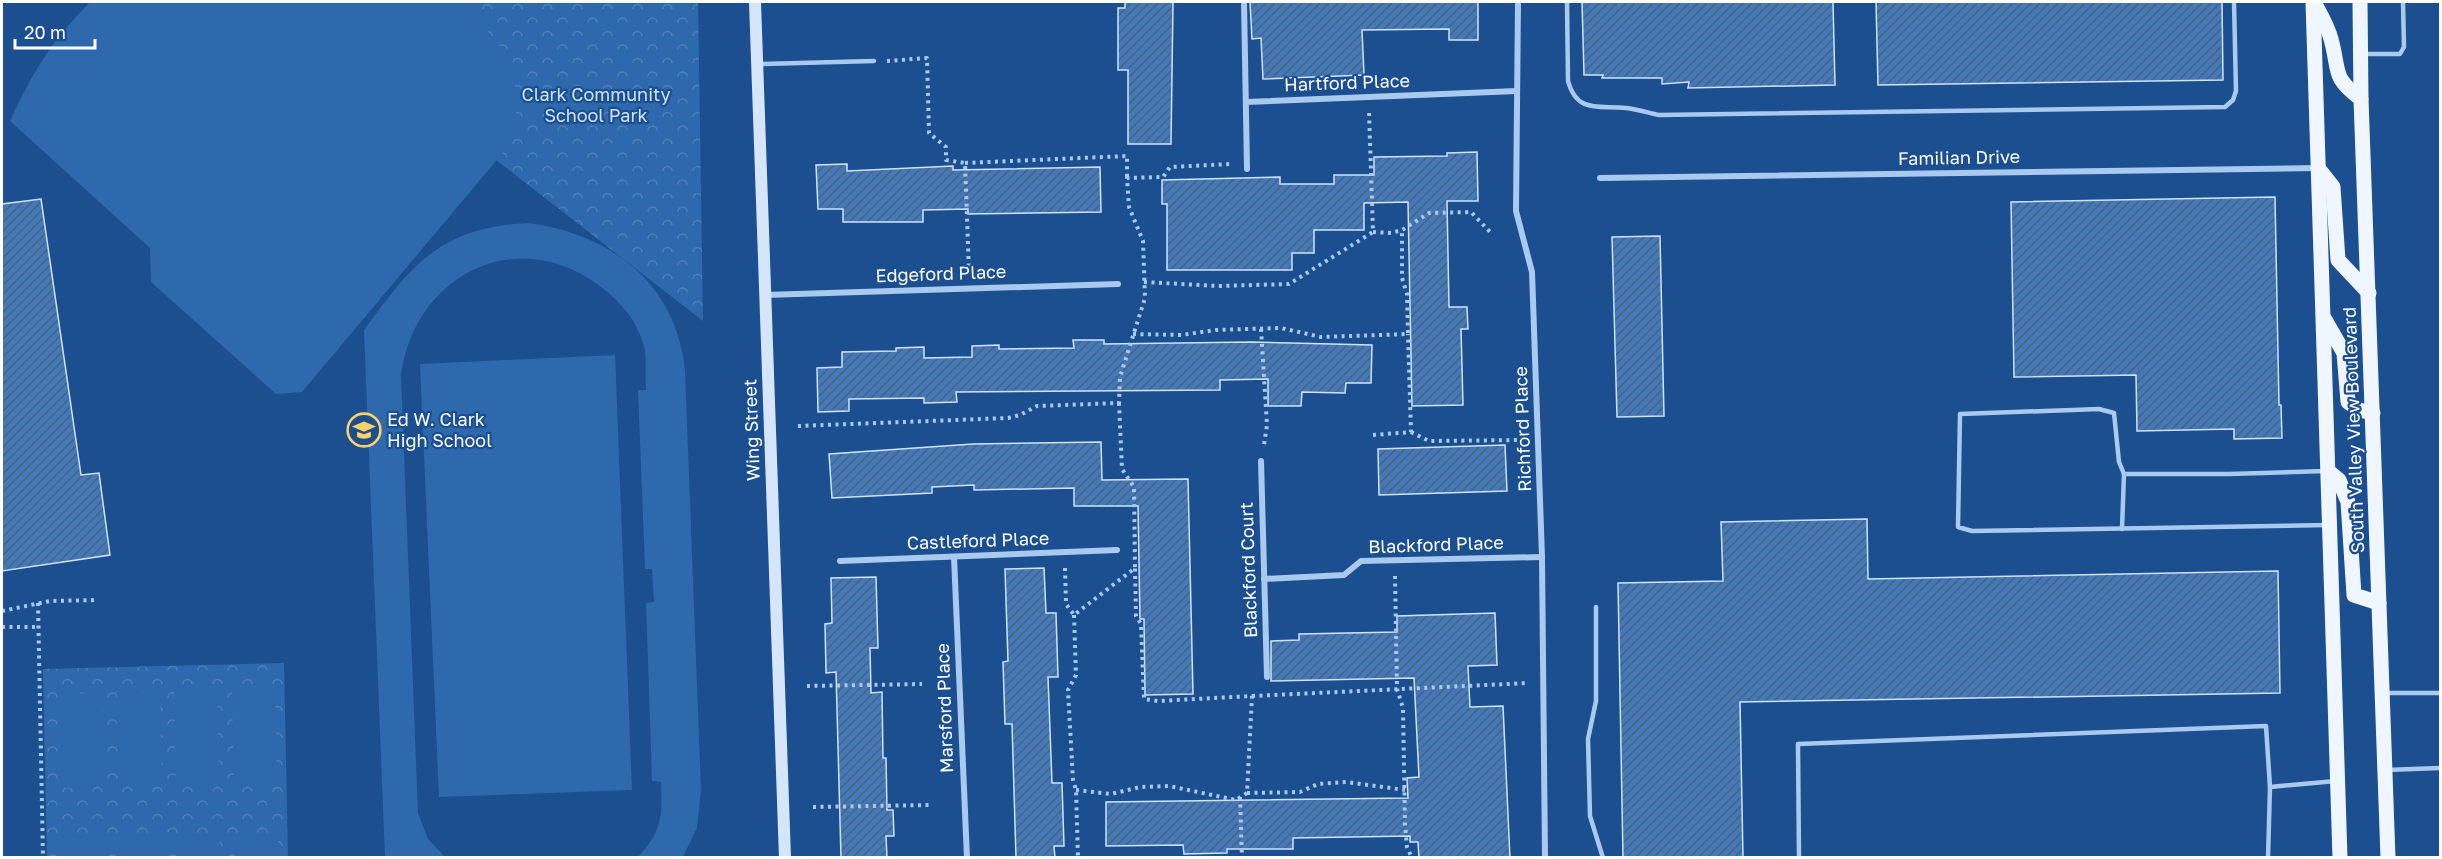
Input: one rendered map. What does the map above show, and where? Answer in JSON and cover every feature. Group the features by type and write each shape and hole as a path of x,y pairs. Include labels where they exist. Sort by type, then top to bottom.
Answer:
{"main road":[{"path":"2313,2 2331,38 2337,72 2344,86 2361,99"},
{"name":"South Valley View Boulevard","path":"2313,2 2340,858"},
{"name":"South Valley View Boulevard","path":"2360,2 2361,99 2388,858"},
{"path":"2318,168 2333,187 2338,260 2368,293"},
{"path":"2323,316 2344,353 2348,402 2359,410 2373,413"},
{"path":"2328,471 2339,480 2348,502 2354,595 2379,603"}],"street":[{"name":"Wing Street","path":"755,2 785,858"},
{"path":"1244,2 1247,166"},
{"name":"Richford Place","path":"1518,2 1516,211 1532,272 1542,557 1545,858"},
{"name":"Hartford Place","path":"1246,102 1517,91"},
{"name":"Familian Drive","path":"1600,178 2318,168"},
{"name":"Edgeford Place","path":"765,295 1118,284"},
{"name":"Blackford Court","path":"1261,461 1267,677"},
{"name":"Castleford Place","path":"840,561 1117,550"},
{"name":"Marsford Place","path":"954,557 967,858"},
{"name":"Blackford Place","path":"1264,579 1344,575 1361,561 1542,557"}],"lane":[{"path":"1567,2 1568,81 1578,101 1589,106 1628,108 1659,115 2225,107 2233,100 2236,91 2234,2"},
{"path":"2361,54 2400,54 2404,47 2403,2"},
{"path":"758,64 874,61"},
{"path":"2122,529 2124,474 2118,462 2114,413 2099,410 1960,414 1958,527 1972,531 2122,529 2243,527 2330,525"},
{"path":"2124,474 2328,471"},
{"path":"1596,607 1596,701 1588,739 1590,816 1603,858"},
{"path":"2382,693 2440,693"},
{"path":"1799,858 1798,744 2266,726 2270,787 2268,858"},
{"path":"2385,770 2440,768"},
{"path":"2270,787 2338,781"}],"path":[{"path":"798,426 1008,418 1020,415 1037,406 1119,403 1120,377 1145,298 1143,241 1129,207 1126,156 964,163 946,160 946,147 929,133 927,58 874,61"},
{"path":"1369,97 1373,232"},
{"path":"964,163 969,289"},
{"path":"1127,178 1163,177 1170,167 1247,166"},
{"path":"1144,282 1218,286 1289,284 1373,232 1391,233 1402,230 1430,213 1471,212 1491,233"},
{"path":"1402,230 1402,278 1407,294 1411,432"},
{"path":"1133,334 1181,335 1216,330 1281,328 1321,337 1408,334"},
{"path":"1261,329 1267,425 1261,461"},
{"path":"1373,435 1411,432 1429,441 1538,440"},
{"path":"1394,561 1397,689 1403,708 1407,847 1412,858"},
{"path":"1135,568 1136,616 1141,624 1144,699 1158,701 1544,682"},
{"path":"2,611 50,601 97,600"},
{"path":"38,603 43,858"},
{"path":"1074,615 1076,675 1068,690 1073,780 1076,790 1078,858"},
{"path":"2,627 39,627"},
{"path":"807,686 922,684"},
{"path":"1247,794 1252,696"},
{"path":"1076,790 1111,794 1140,787 1169,786 1236,800 1247,794 1300,792 1318,784 1346,782 1405,790"},
{"path":"1240,797 1242,858"},
{"path":"813,807 930,805"}],"green space":[{"path":"90,2 460,2 477,18 514,64 517,136 302,392 276,394 151,282 150,248 10,121 44,58 64,30"},
{"name":"Clark Community School Park","path":"293,2 698,2 703,321"},
{"path":"528,223 586,238 612,251 634,268 653,288 668,312 679,339 685,370 701,790 697,828 683,857 638,857 657,830 661,814 661,782 652,781 646,603 654,602 652,569 645,569 638,390 646,390 644,346 633,320 622,306 601,287 569,268 536,259 504,260 474,269 448,286 426,310 410,341 401,376 418,813 428,839 445,857 385,857 364,330 398,286 431,253 472,232"},
{"path":"615,355 632,790 439,797 420,364"},
{"path":"284,663 288,857 47,857 43,669"},
{"path":"275,689 277,783 234,784 232,690"},
{"path":"217,691 219,784 176,785 174,692"},
{"path":"160,692 162,786 119,786 117,693"},
{"path":"102,693 104,786 61,788 59,694"},
{"path":"278,833 278,857 235,857 235,834"},
{"path":"220,834 220,857 177,857 176,835"},
{"path":"120,836 163,836 163,857 120,857"},
{"path":"105,837 105,857 62,857 61,838"}],"building":[{"path":"1125,2 1173,2 1171,144 1128,144 1128,70 1118,70 1118,8 1125,8"},
{"path":"1250,2 1478,2 1478,40 1449,40 1449,29 1362,30 1364,75 1263,79 1261,38 1252,39"},
{"path":"1582,2 1833,2 1835,85 1688,88 1689,82 1662,84 1662,78 1602,78 1603,75 1584,75"},
{"path":"1876,2 2222,2 2223,80 1878,85"},
{"path":"1477,152 1478,201 1447,201 1449,307 1467,307 1468,329 1461,329 1463,405 1412,406 1408,202 1364,203 1364,230 1314,230 1314,253 1292,253 1292,270 1167,270 1167,204 1162,204 1162,180 1280,177 1280,184 1334,184 1334,175 1374,175 1374,157 1447,156 1447,153"},
{"path":"847,164 847,171 953,166 953,170 1100,167 1101,212 968,214 968,209 923,210 923,222 843,222 843,209 818,209 816,165"},
{"path":"2275,197 2279,405 2281,405 2282,438 2234,439 2234,429 2137,431 2136,375 2014,377 2011,202"},
{"path":"41,199 81,475 99,473 110,555 2,571 2,204"},
{"path":"1660,236 1664,416 1617,417 1612,237"},
{"path":"1073,340 1104,340 1104,344 1252,342 1372,345 1371,383 1346,383 1345,393 1302,392 1301,406 1268,406 1268,379 1220,380 1220,390 956,392 957,402 924,403 924,398 849,399 849,411 818,412 817,368 842,367 842,352 896,351 896,348 924,347 924,358 972,357 972,346 999,345 999,349 1074,348"},
{"path":"1101,442 1102,480 1188,479 1193,694 1145,695 1144,619 1140,619 1138,506 1074,506 1074,488 974,490 974,485 932,487 932,493 832,498 829,454 973,444"},
{"path":"1505,445 1507,491 1379,495 1378,449"},
{"path":"1867,519 1868,579 2278,571 2280,693 1740,702 1743,858 1623,858 1618,583 1723,581 1721,522"},
{"path":"1044,568 1046,613 1056,613 1058,677 1048,677 1052,783 1062,783 1064,846 1054,846 1055,858 1016,858 1012,724 1005,724 1003,662 1008,661 1005,569"},
{"path":"876,577 878,648 870,648 871,693 882,692 887,810 893,810 894,836 886,836 887,858 841,858 836,672 826,673 825,624 832,623 831,578"},
{"path":"1495,613 1497,665 1468,666 1470,707 1503,706 1510,858 1419,858 1418,842 1410,842 1410,836 1293,838 1293,849 1227,849 1227,853 1184,854 1183,845 1106,846 1106,802 1408,798 1407,778 1419,777 1414,678 1271,681 1271,641 1299,640 1299,634 1397,632 1397,616"}],"place":[{"name":"Ed W. Clark High School","path":"364,430"}]}
